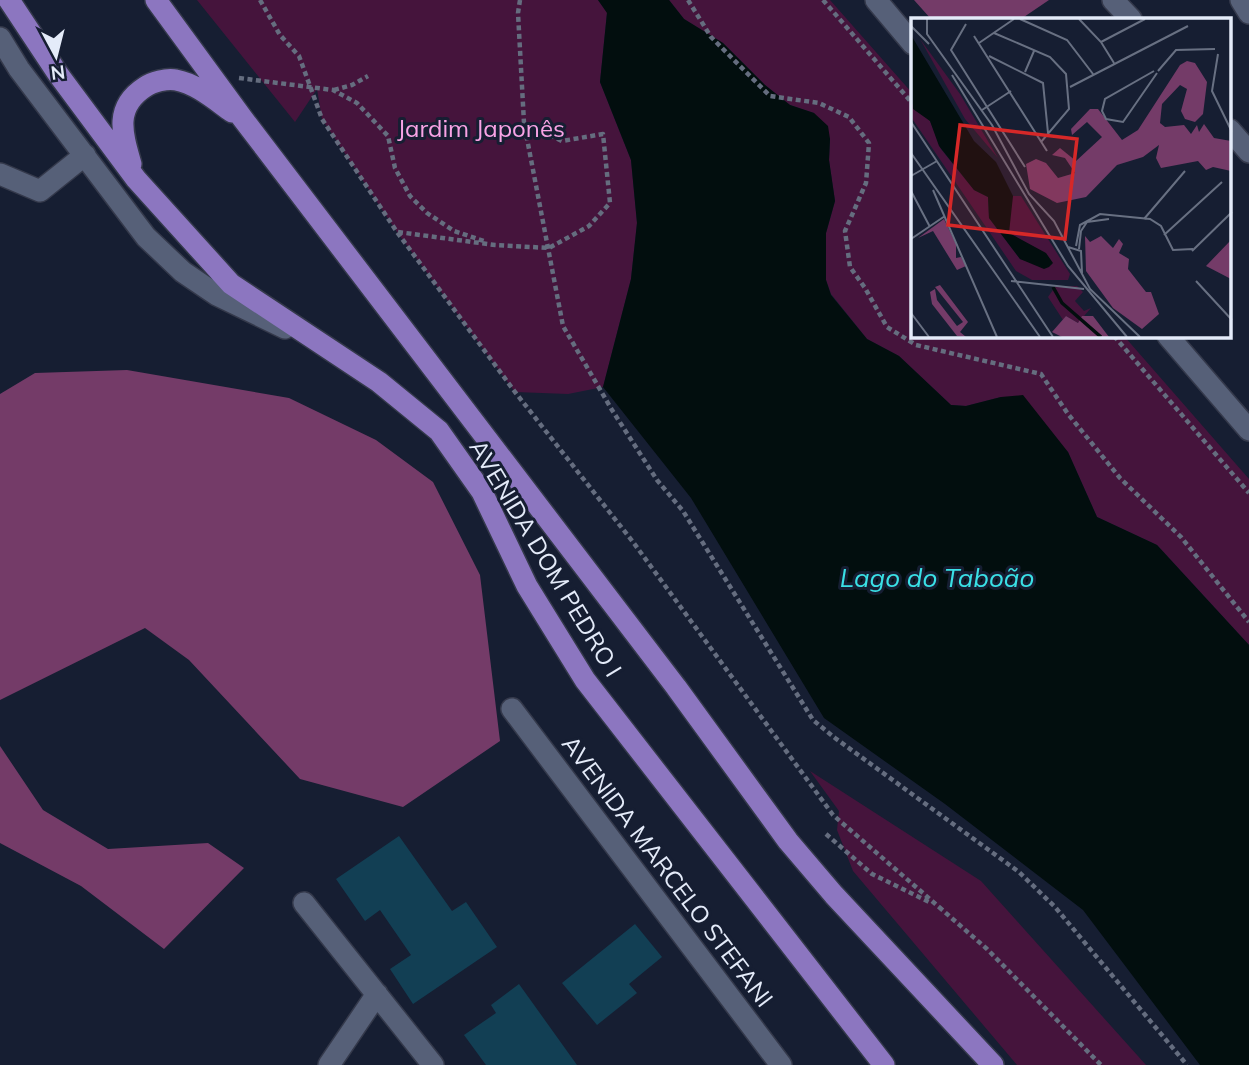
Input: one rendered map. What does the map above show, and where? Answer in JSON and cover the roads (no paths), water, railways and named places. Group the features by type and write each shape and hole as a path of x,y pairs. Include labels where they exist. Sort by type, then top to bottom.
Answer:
{"main road":[{"name":"AVENIDA DOM PEDRO I","path":"9,0 58,74 136,179 231,284 379,382 439,431 482,492 527,586 585,680 884,1065"},
{"name":"AVENIDA DOM PEDRO I","path":"156,0 243,119 676,687 788,841 992,1064"},
{"path":"136,179 123,137 123,113 133,95 149,84 173,79 191,85 243,119"}],"street":[{"path":"876,0 911,42"},
{"path":"1113,0 1130,18"},
{"path":"1241,0 1249,13"},
{"path":"0,38 19,69 146,237 183,272 217,296 332,351"},
{"path":"1232,132 1249,152"},
{"path":"0,174 40,191 85,155"},
{"path":"1170,338 1249,430"},
{"name":"AVENIDA MARCELO STEFANI","path":"512,709 781,1065"},
{"path":"304,903 433,1065"},
{"path":"329,1065 377,994"}],"water":[{"name":"Lago do Taboão","path":"598,0 669,0 684,19 723,43 765,85 790,105 814,113 828,126 829,160 835,201 826,233 826,280 831,295 867,339 899,356 951,405 966,406 1001,397 1023,395 1068,452 1097,517 1157,545 1249,645 1249,1065 1200,1065 1083,910 945,804 824,718 691,498 603,387 631,279 637,223 631,160 600,82 607,13"}],"park label":[{"name":"Jardim Japonês","path":"481,128"}]}
